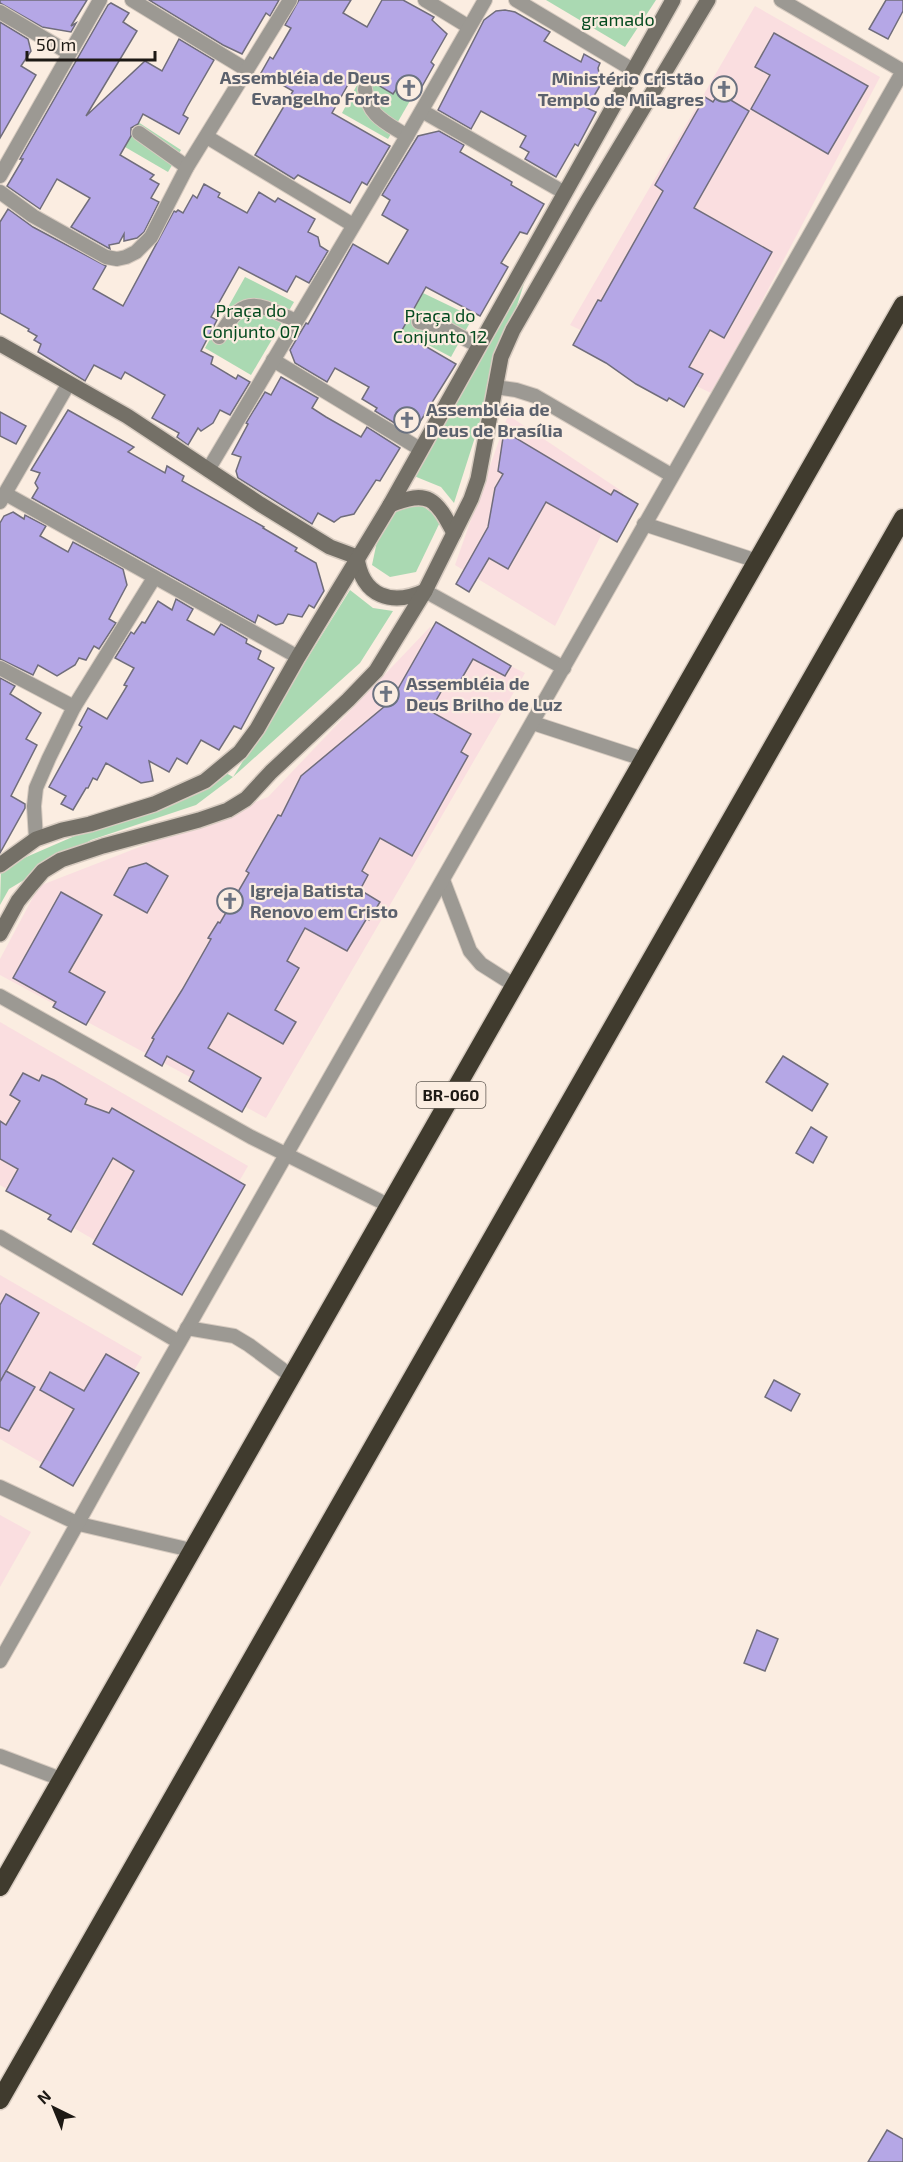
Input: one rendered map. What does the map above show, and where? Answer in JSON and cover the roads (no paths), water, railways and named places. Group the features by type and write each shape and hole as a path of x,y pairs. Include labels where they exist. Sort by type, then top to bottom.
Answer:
{"highway":[{"name":"BR-060","path":"0,1887 903,304"},
{"path":"0,2100 903,518"}],"street":[{"path":"0,176 100,0"},
{"path":"132,0 247,70"},
{"path":"0,192 33,216 106,257 117,259 136,252 151,237 187,167 290,0"},
{"path":"425,0 468,27"},
{"path":"208,470 422,111 485,0"},
{"path":"516,0 633,70"},
{"path":"0,865 36,839 154,804 205,782 240,752 257,729 357,557 390,505 477,346 673,0"},
{"path":"0,934 18,901 31,885 43,872 61,860 199,820 228,810 246,799 376,671 425,591 478,479 501,357 513,330 708,0"},
{"path":"0,1661 285,1155 533,723 671,475 903,71 781,0"},
{"path":"0,12 69,53"},
{"path":"365,89 369,108 407,136"},
{"path":"422,111 565,193"},
{"path":"139,133 187,167"},
{"path":"207,137 353,225"},
{"path":"219,337 229,321 247,306 253,304 296,321"},
{"path":"419,322 442,326 477,346"},
{"path":"0,344 127,416 330,547 357,557"},
{"path":"273,360 420,448"},
{"path":"69,383 3,498 298,657"},
{"path":"495,387 535,396 671,475"},
{"path":"390,505 414,497 429,499 437,506 454,533"},
{"path":"644,524 757,561"},
{"path":"357,557 358,567 365,584 378,594 409,598 425,591"},
{"path":"36,839 36,788 74,707 154,578"},
{"path":"425,591 564,668"},
{"path":"0,668 74,707"},
{"path":"533,723 643,759"},
{"path":"443,880 470,951 481,964 514,985"},
{"path":"0,996 285,1155 388,1205"},
{"path":"0,1238 179,1342"},
{"path":"188,1328 234,1336 291,1376"},
{"path":"0,1487 79,1524 191,1550"},
{"path":"0,1756 61,1779"}],"place":[{"name":"Assembléia de Deus Evangelho Forte","path":"409,88"},
{"name":"Ministério Cristão Templo de Milagres","path":"724,89"},
{"name":"Assembléia de Deus de Brasília","path":"407,420"},
{"name":"Assembléia de Deus Brilho de Luz","path":"386,694"},
{"name":"Igreja Batista Renovo em Cristo","path":"230,901"}],"park label":[{"name":"gramado","path":"618,20"},
{"name":"Praça do Conjunto 07","path":"251,321"},
{"name":"Praça do Conjunto 12","path":"440,326"}]}
